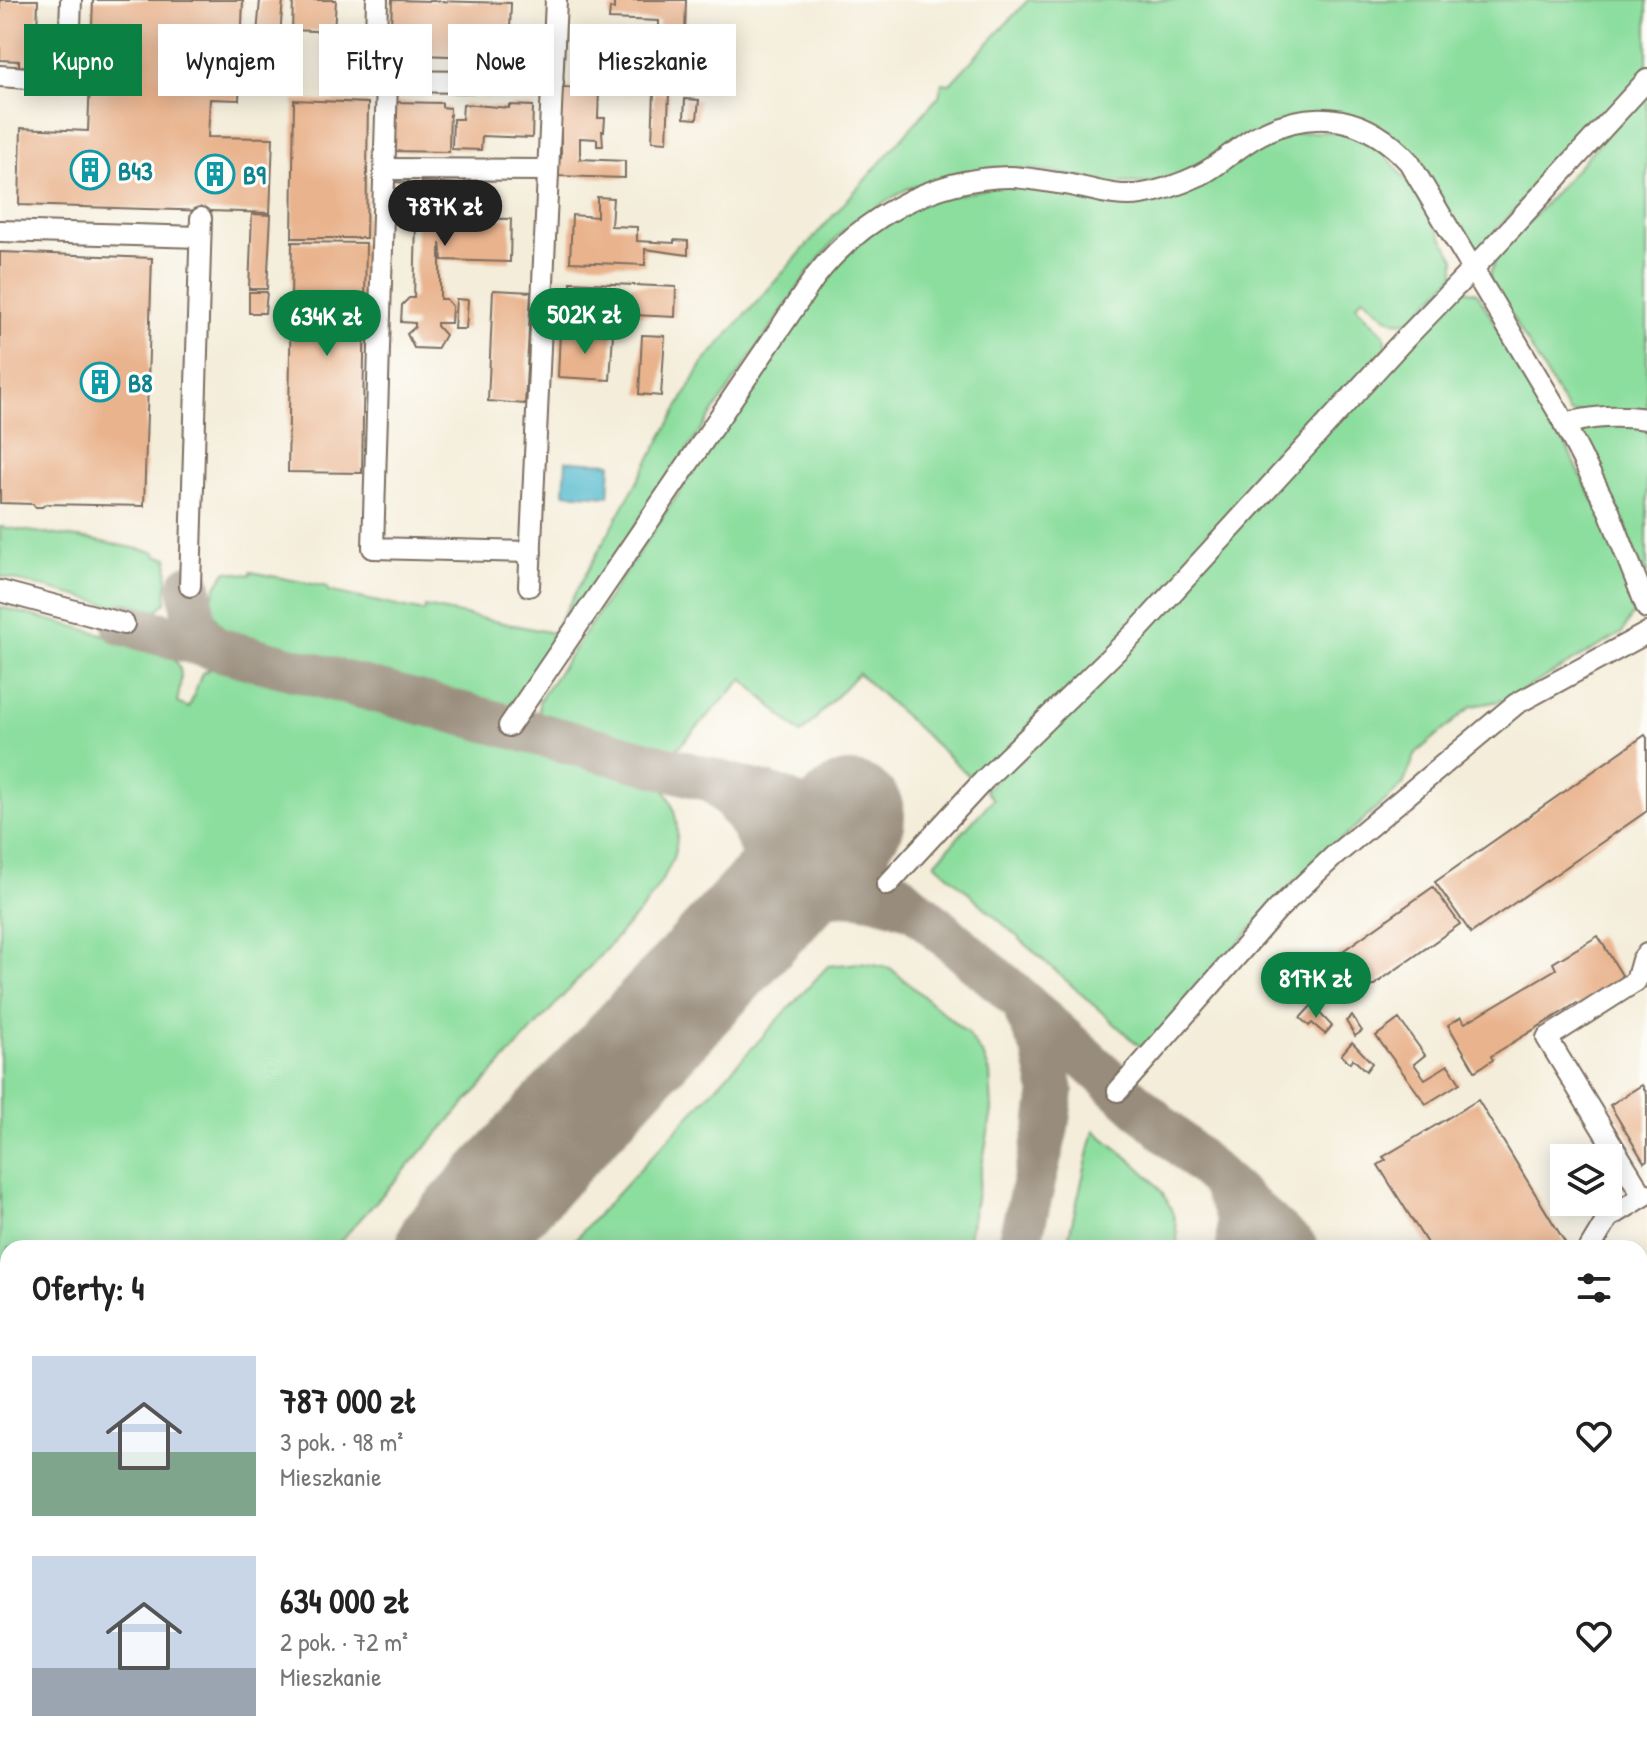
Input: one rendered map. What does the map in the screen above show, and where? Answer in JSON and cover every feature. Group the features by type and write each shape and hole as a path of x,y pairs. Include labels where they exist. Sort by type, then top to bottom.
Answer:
{"street":[{"path":"0,76 68,81 71,0"},
{"path":"376,24 377,0"},
{"path":"554,55 556,0"},
{"path":"887,885 984,780 1139,629 1647,80"},
{"path":"387,96 373,548 531,552"},
{"path":"529,586 552,96"},
{"path":"509,726 822,267 872,220 928,193 969,182 1010,177 1117,194 1142,194 1201,174 1260,134 1299,120 1318,118 1344,121 1378,134 1409,162 1564,424 1641,580 1647,608"},
{"path":"385,169 547,170"},
{"path":"0,231 201,228 190,586"},
{"path":"1564,424 1592,416 1647,419"},
{"path":"0,591 124,624"},
{"path":"1118,1091 1277,910 1334,856 1516,704 1647,633"},
{"path":"1595,1240 1608,1218 1645,1195 1547,1038 1642,981 1642,960 1647,954"}],"green space":[{"path":"1028,0 1647,0 1647,71 1479,248 1467,242 1422,168 1333,112 1152,183 1109,183 1047,171 988,168 947,176 907,189 842,232 811,269 513,705 498,708 234,638 218,622 212,598 227,571 250,575 251,572 328,587 328,591 424,612 425,607 553,633 703,363 939,96 942,83 950,84"},
{"path":"1647,89 1647,414 1569,413 1490,279 1490,272 1493,262"},
{"path":"1309,132 1355,136 1386,155 1414,190 1455,259 1455,275 1414,318 1406,321 1399,322 1387,317 1363,297 1356,306 1384,334 1387,347 1118,643 975,781 858,673 801,734 743,679 672,754 547,721 539,713 539,701 822,280 877,227 931,200 1009,184 1117,202 1238,161 1265,143 1288,134"},
{"path":"1464,290 1477,293 1552,418 1601,515 1629,586 1633,614 1622,633 1506,700 1472,706 1416,753 1403,785 1289,886 1144,1050 935,863 993,799 985,790 1452,299"},
{"path":"1647,423 1647,573 1581,432 1585,425"},
{"path":"0,527 155,552 155,555 168,558 166,602 154,613 146,614 0,576"},
{"path":"0,607 166,651 180,668 177,703 189,708 202,673 219,665 653,780 664,789 674,811 677,838 672,862 645,906 341,1240 0,1240"},
{"path":"860,963 890,968 967,1033 984,1057 990,1073 992,1111 968,1240 574,1240 828,966"},
{"path":"1094,1130 1139,1167 1163,1194 1171,1210 1177,1240 1068,1240"}],"water":[{"path":"566,461 611,463 609,496 564,493"}],"building":[{"path":"0,0 38,0 37,24 24,24 24,66 19,66 19,61 0,60"},
{"path":"93,0 243,0 242,24 158,24 158,96 239,96 239,100 210,99 208,137 273,138 270,213 19,205 21,128 88,131 89,96 142,96 142,24 92,24"},
{"path":"260,0 283,0 281,24 258,24"},
{"path":"293,0 336,0 334,24 319,24 319,31 303,31 303,24 292,24"},
{"path":"392,0 511,3 510,24 448,24 448,56 432,55 432,24 391,24"},
{"path":"614,0 686,0 685,24 609,19 610,8 614,9"},
{"path":"561,87 570,88 570,96 599,96 598,118 605,118 603,146 597,146 597,139 580,138 580,159 625,161 625,178 557,176 558,158 561,158"},
{"path":"654,96 669,96 667,142 652,141"},
{"path":"685,99 699,100 697,119 684,118"},
{"path":"294,100 368,103 366,238 292,238"},
{"path":"393,102 442,103 442,107 450,108 449,152 392,151"},
{"path":"463,104 509,108 509,105 533,106 532,138 482,136 481,150 452,149 453,119 462,119"},
{"path":"408,178 421,178 421,182 465,184 465,180 484,180 484,200 468,199 467,218 511,219 510,262 442,260 440,243 440,299 446,299 452,306 451,323 437,323 445,335 437,349 414,348 407,334 415,323 401,322 402,305 409,298 414,298 416,224 402,224 403,194 393,192 392,185 395,182 408,183","holes":["443,190 459,190 458,217 442,218"]},
{"path":"597,197 613,198 611,226 637,227 637,241 688,241 688,255 645,249 645,265 570,262 572,215 597,217"},
{"path":"252,214 271,215 267,289 249,289"},
{"path":"292,242 366,243 362,473 288,472"},
{"name":"B8","path":"0,252 152,258 144,506 46,504 35,507 33,504 0,503"},
{"path":"571,282 676,287 675,317 570,312"},
{"path":"493,290 531,292 525,404 488,401"},
{"path":"249,292 267,292 265,313 249,313"},
{"path":"456,299 468,300 466,329 454,329"},
{"path":"560,332 613,334 610,380 558,377"},
{"path":"642,335 665,336 661,396 639,394"},
{"path":"1645,735 1647,811 1471,933 1435,882"},
{"path":"1433,887 1460,924 1350,1002 1323,965"},
{"path":"1598,936 1625,980 1580,1007 1577,1003 1491,1056 1493,1060 1475,1071 1448,1025 1461,1017 1465,1023 1556,969 1553,963"},
{"path":"1312,1005 1332,1026 1325,1034 1300,1018"},
{"path":"1352,1016 1362,1031 1355,1036 1346,1021"},
{"path":"1399,1019 1425,1055 1414,1064 1425,1079 1448,1065 1460,1083 1426,1104 1376,1036"},
{"path":"1352,1042 1372,1063 1366,1071 1353,1059 1350,1063 1341,1055"},
{"path":"1642,1085 1647,1094 1647,1160 1644,1162 1610,1105"},
{"path":"1478,1100 1564,1240 1425,1240 1378,1165 1386,1160 1383,1157"}],"taxiway":[{"path":"190,586 194,626 212,647"},
{"path":"124,624 783,799 797,807 1006,987 1287,1240"},
{"path":"716,782 752,826 763,853 764,881 751,923"},
{"path":"751,923 809,899 843,893 882,898 905,906"},
{"path":"1020,1240 1047,1127 1052,1091 1043,1049 1027,1015"},
{"path":"1223,1183 1238,1218 1238,1240"}],"runway":[{"path":"458,1240 850,817"}],"place":[{"name":"B43","path":"90,170"},
{"name":"B9","path":"215,174"},
{"name":"B8","path":"100,382"}]}
